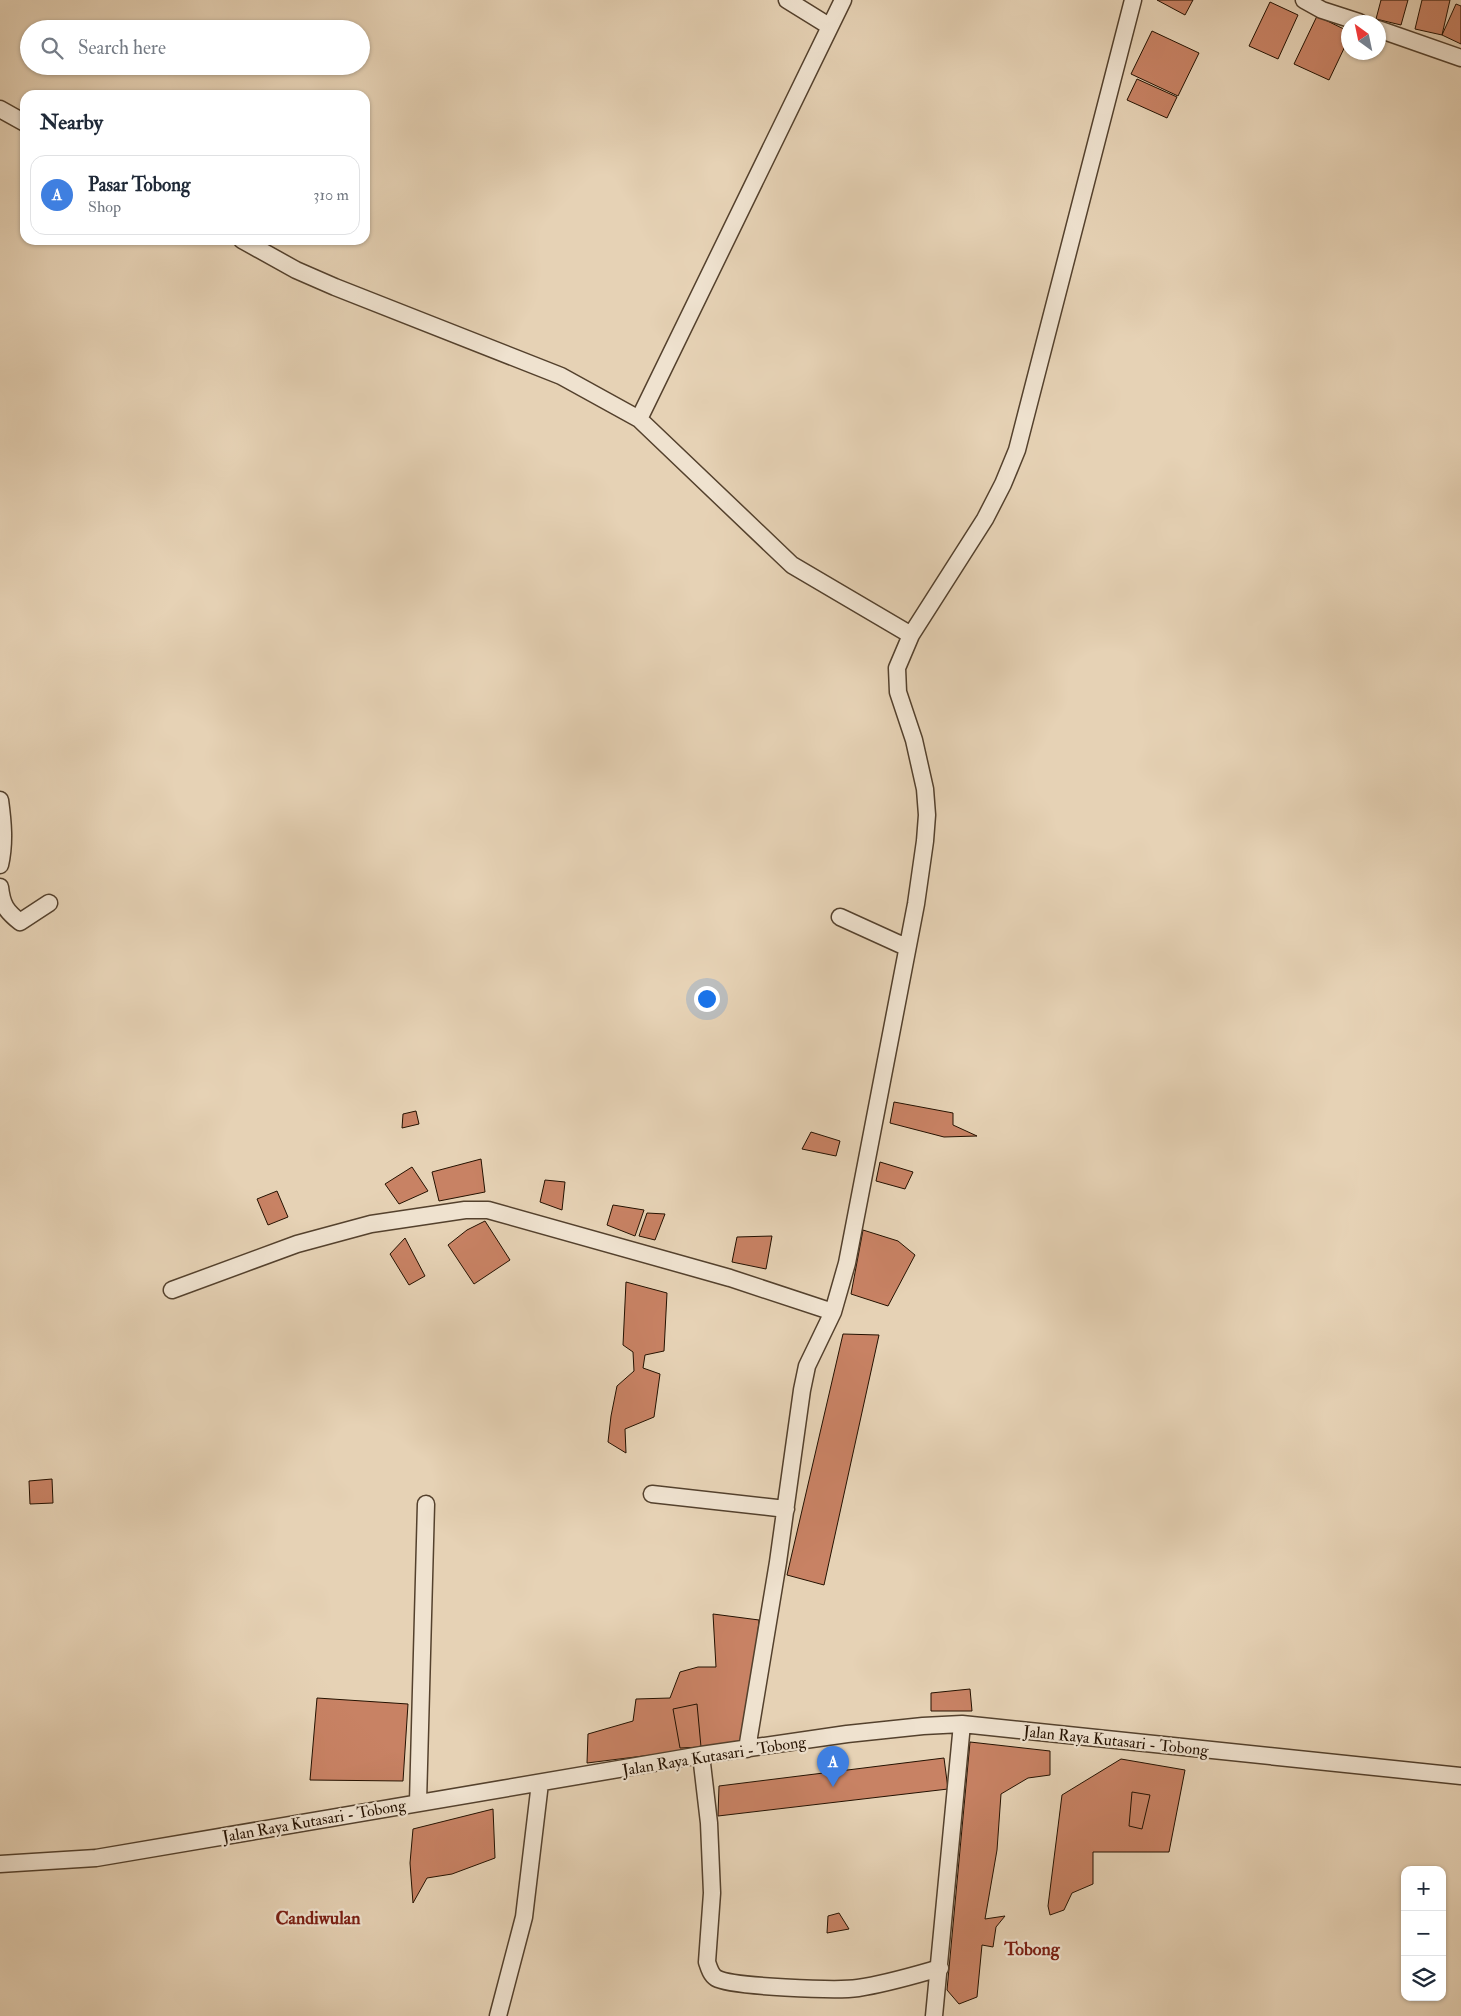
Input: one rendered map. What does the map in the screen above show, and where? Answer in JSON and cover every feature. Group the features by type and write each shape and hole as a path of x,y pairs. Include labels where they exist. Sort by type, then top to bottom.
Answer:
{"street":[{"path":"787,0 829,26"},
{"path":"639,419 843,0"},
{"path":"747,1749 807,1366 833,1312 851,1244 906,947 916,904 925,840 927,815 924,789 914,740 898,692 896,679 900,659 911,635 986,518 1017,450 1133,0"},
{"path":"1304,0 1322,10 1341,16"},
{"path":"1386,32 1461,58"},
{"path":"0,109 20,120"},
{"path":"251,245 296,270 335,287 561,376 639,419 792,565 911,635"},
{"path":"0,800 3,824 3,851 0,865"},
{"path":"0,887 2,899 8,912 20,922 49,903"},
{"path":"840,917 906,947"},
{"path":"172,1290 297,1244 371,1224 465,1210 488,1210 730,1278 833,1312"},
{"path":"652,1494 786,1509"},
{"path":"418,1802 426,1504"},
{"path":"934,2016 962,1724"},
{"name":"Jalan Raya Kutasari - Tobong","path":"0,1864 96,1858 701,1755 847,1734 962,1724 1461,1776"},
{"path":"701,1755 709,1823 712,1893 707,1962 710,1972 715,1978 726,1982 773,1986 855,1988 891,1982 940,1968"},
{"path":"498,2016 524,1918 540,1783"}],"building":[{"path":"1157,0 1193,0 1185,15"},
{"path":"1381,0 1408,0 1401,25 1386,21 1386,15 1377,15"},
{"path":"1422,0 1450,0 1442,35 1415,29"},
{"path":"1270,2 1298,15 1278,59 1249,46"},
{"path":"1456,4 1461,6 1461,44 1442,35"},
{"path":"1317,16 1341,28 1341,55 1329,80 1294,64"},
{"path":"1152,31 1199,53 1178,96 1131,74"},
{"path":"1137,79 1177,97 1167,118 1127,100"},
{"path":"894,1102 953,1113 953,1125 977,1136 944,1137 890,1123"},
{"path":"416,1111 419,1124 402,1128 403,1114"},
{"path":"811,1132 840,1141 836,1156 802,1149"},
{"path":"481,1159 485,1192 439,1201 432,1172"},
{"path":"880,1162 913,1172 905,1189 876,1181"},
{"path":"412,1167 428,1191 399,1204 385,1184"},
{"path":"545,1180 565,1182 562,1210 540,1202"},
{"path":"277,1191 288,1217 268,1225 257,1199"},
{"path":"613,1205 644,1210 635,1236 607,1225"},
{"path":"647,1213 665,1214 655,1240 639,1236"},
{"path":"485,1221 510,1260 474,1284 448,1245 467,1230"},
{"path":"863,1230 898,1241 915,1255 888,1306 851,1294"},
{"path":"772,1236 766,1269 732,1262 737,1237"},
{"path":"405,1238 425,1276 409,1285 390,1254"},
{"path":"626,1282 667,1293 664,1351 645,1355 643,1368 660,1374 654,1417 625,1429 626,1453 608,1442 617,1386 634,1371 633,1352 623,1345"},
{"path":"843,1334 879,1335 824,1585 787,1575"},
{"path":"52,1479 53,1503 30,1504 29,1481"},
{"path":"713,1614 759,1620 748,1743 587,1763 588,1734 633,1721 636,1699 670,1698 680,1672 698,1667 716,1667"},
{"path":"970,1689 972,1711 931,1711 931,1693"},
{"path":"317,1698 408,1704 403,1781 310,1780"},
{"path":"697,1704 701,1747 680,1748 673,1709"},
{"path":"970,1742 1050,1751 1050,1775 1028,1778 1001,1794 997,1850 985,1919 1005,1916 996,1927 993,1947 982,1945 977,1997 959,2004 947,1990"},
{"path":"944,1758 948,1789 718,1816 719,1786"},
{"path":"1121,1759 1185,1770 1169,1852 1093,1852 1093,1884 1072,1893 1064,1910 1050,1915 1048,1906 1062,1795"},
{"path":"1132,1792 1150,1795 1142,1829 1129,1826"},
{"path":"493,1809 495,1858 452,1874 427,1878 413,1903 410,1863 413,1829"},
{"path":"839,1913 849,1929 827,1933 828,1916"}],"place":[{"name":"Pasar Tobong","path":"833,1787"}],"district":[{"name":"Candiwulan","path":"318,1918"},
{"name":"Tobong","path":"1032,1949"}]}
